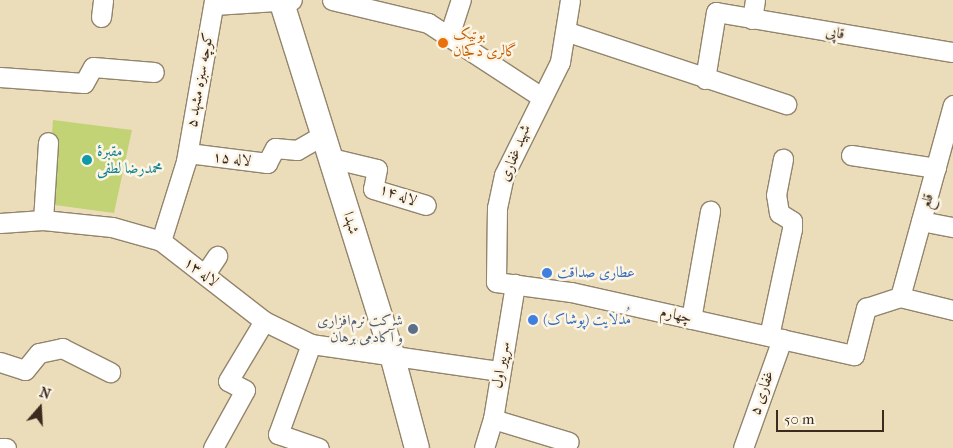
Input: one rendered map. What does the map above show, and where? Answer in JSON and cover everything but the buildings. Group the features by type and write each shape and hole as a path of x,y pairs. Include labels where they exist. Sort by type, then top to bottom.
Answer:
{"main road":[{"name":"شهدا","path":"285,0 323,135 392,355 417,448"}],"street":[{"path":"214,2 285,0"},
{"path":"332,0 428,23 540,96"},
{"path":"449,36 461,0"},
{"name":"شهید غفاری","path":"496,282 497,208 504,176 540,96 560,62 568,32 570,0"},
{"path":"752,19 755,0"},
{"name":"کوچه سبزه مشهد ۵","path":"161,241 187,157 214,2"},
{"name":"قاپی","path":"705,80 716,12 953,52"},
{"path":"568,32 705,80 786,104"},
{"path":"0,77 84,83 93,66 154,72"},
{"name":"قلع","path":"900,297 921,221 943,159 953,105"},
{"name":"۱۵ لاله","path":"187,157 267,163 275,148 297,150 323,135"},
{"path":"43,220 48,142"},
{"path":"851,155 943,159"},
{"name":"۱۴ لاله","path":"331,158 377,169 373,189 426,205"},
{"name":"غفاری ۵","path":"743,448 775,337 792,229 792,221 779,213 776,196 784,159"},
{"path":"691,319 710,211"},
{"name":"لاله ۱۳","path":"0,223 43,220 112,227 161,241 264,321 311,344 498,371"},
{"path":"921,221 953,227"},
{"path":"204,274 217,256"},
{"name":"چهارم","path":"496,282 515,284 691,319 854,355 866,308 900,297"},
{"name":"سرپیر اول","path":"486,447 493,420 498,371 515,284"},
{"path":"900,297 953,310"},
{"path":"213,448 245,390 228,381 264,321"},
{"path":"311,344 278,434 319,448"},
{"path":"0,362 25,370 39,353 62,348 110,372"},
{"path":"493,420 569,442"},
{"path":"0,448 6,448"}],"green space":[{"path":"53,120 132,130 114,213 47,204"}],"place":[{"name":"بوتیک گالری دکجان","path":"443,43"},
{"name":"مقبرهٔ محمدرضا لطفی","path":"87,160"},
{"name":"عطاری صداقت","path":"547,273"},
{"name":"مُدلایت (پوشاک)","path":"533,320"},
{"name":"شرکت نرم‌افزاری و آکادمی برهان","path":"413,329"}]}
